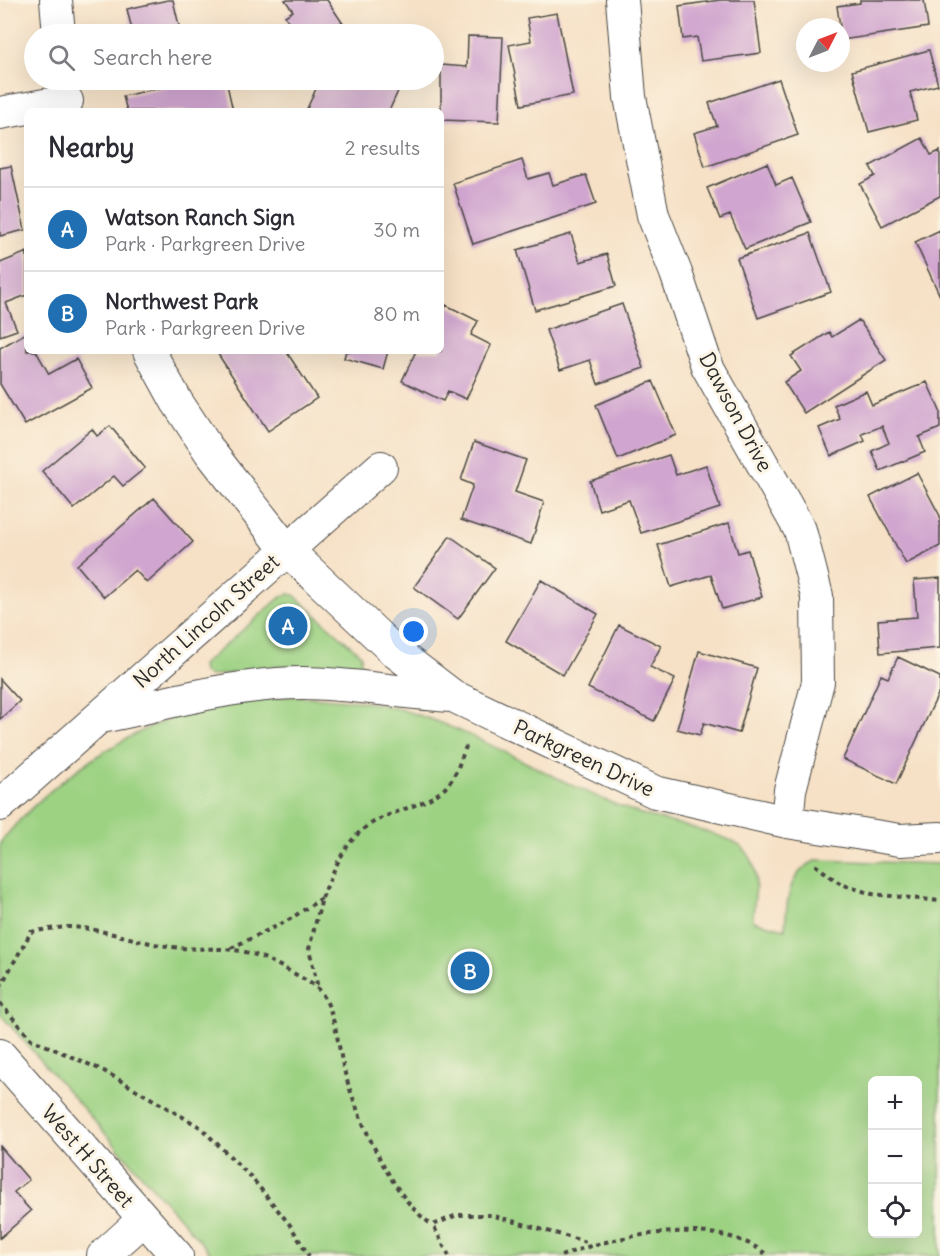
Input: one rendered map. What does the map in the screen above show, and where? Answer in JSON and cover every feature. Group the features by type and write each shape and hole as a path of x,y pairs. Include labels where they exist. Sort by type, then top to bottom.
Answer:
{"street":[{"path":"56,0 58,24"},
{"name":"Dawson Drive","path":"622,0 630,97 652,214 676,273 707,366 800,530 817,596 818,682 790,790 787,822"},
{"path":"0,113 67,97"},
{"name":"North Lincoln Street","path":"0,805 286,549 210,453 177,402 151,354"},
{"path":"286,549 381,467"},
{"name":"Parkgreen Drive","path":"286,549 394,651 453,696 655,792 787,822 900,840 940,838"},
{"path":"100,717 241,689 293,684 453,696"},
{"name":"West H Street","path":"0,1055 177,1256"},
{"path":"103,1256 144,1219"}],"path":[{"path":"449,1256 433,1225 418,1216 390,1178 344,1069 332,1018 318,989 309,949 322,898 334,869 353,839 369,824 422,802 444,788 468,744"},
{"path":"815,865 841,884 872,894 940,901"},
{"path":"230,949 287,921 322,898"},
{"path":"0,987 31,932 69,927 99,930 145,944 185,949 230,949 259,956 318,989"},
{"path":"0,1003 31,1039 104,1071 200,1127 251,1177 290,1225 309,1256"},
{"path":"433,1225 457,1215 491,1215 591,1244"},
{"path":"561,1256 591,1244 651,1234 689,1232 727,1235 768,1256"}],"green space":[{"path":"294,595 361,655 361,665 354,669 284,666 210,676 203,673 202,665 281,597"},
{"path":"295,696 383,705 412,713 471,736 614,804 725,838 743,848 753,864 756,882 753,921 785,929 790,888 800,872 817,860 940,864 940,1256 213,1256 0,1014 0,843 44,796 97,756 126,739 186,713 246,701"}],"building":[{"path":"173,0 179,24 131,24 127,9"},
{"path":"285,0 327,0 343,24 290,24 285,16 293,11"},
{"path":"720,0 754,0 761,53 701,61 697,37 683,39 679,6"},
{"path":"860,0 924,0 928,27 850,39 850,18 839,18 837,6 860,3"},
{"path":"557,13 573,95 521,105 509,45 531,41 527,18"},
{"path":"468,36 503,37 499,122 444,120 441,90 444,90 444,65 467,67"},
{"path":"929,50 938,85 910,92 917,120 869,132 852,71"},
{"path":"779,79 798,135 705,167 694,133 717,126 709,103"},
{"path":"151,90 228,90 232,108 126,108 123,96"},
{"path":"315,90 398,90 390,108 307,108"},
{"path":"922,138 931,155 940,151 940,196 882,226 860,184 875,176 870,166"},
{"path":"522,160 528,179 549,173 553,185 586,175 596,204 473,244 453,183"},
{"path":"767,163 776,185 792,178 811,222 745,249 730,215 720,219 707,188"},
{"path":"11,166 24,230 0,236 0,168"},
{"path":"940,230 940,296 915,242"},
{"path":"810,233 831,292 758,318 737,258"},
{"path":"571,234 580,262 607,254 616,286 535,310 517,250"},
{"path":"24,253 24,296 6,303 17,330 0,336 0,263"},
{"path":"622,304 644,368 598,384 590,360 560,370 546,330"},
{"path":"446,305 478,321 471,335 491,345 466,399 448,391 443,401 402,381 415,354 444,354 444,309"},
{"path":"859,320 886,360 804,413 784,382 801,371 791,356 829,332 832,337"},
{"path":"24,334 24,354 38,354 49,374 76,359 92,388 25,425 0,384 0,348"},
{"path":"218,354 288,354 317,398 268,431"},
{"path":"345,354 387,354 383,369 344,358"},
{"path":"653,381 676,435 618,459 596,405"},
{"path":"927,382 940,411 940,428 919,437 925,452 880,471 872,451 889,443 882,426 862,434 865,441 831,456 819,428 840,419 834,405 866,391 872,405"},
{"path":"110,426 145,468 123,486 114,476 74,509 42,471 92,429 97,436"},
{"path":"474,442 526,460 515,492 544,502 531,544 461,520 473,485 461,480"},
{"path":"669,455 676,475 706,465 720,508 641,533 629,500 599,510 590,481"},
{"path":"917,473 940,516 940,546 906,564 870,497"},
{"path":"154,498 193,542 147,583 135,570 104,597 77,565"},
{"path":"729,523 738,553 748,550 762,597 722,609 711,575 671,587 658,545"},
{"path":"450,536 495,568 458,619 414,587"},
{"path":"940,578 940,648 880,653 878,620 917,617 914,580"},
{"path":"541,580 598,614 563,675 506,641"},
{"path":"619,625 661,646 650,667 675,679 654,721 588,688"},
{"path":"699,651 757,668 739,733 704,723 700,735 677,729"},
{"path":"898,657 940,677 940,690 896,784 843,759 881,675 888,678"},
{"path":"0,679 20,701 0,719"},
{"path":"0,1146 29,1180 14,1192 31,1211 0,1238"}],"place":[{"name":"Watson Ranch Sign","path":"288,626"},
{"name":"Northwest Park","path":"470,971"}]}
